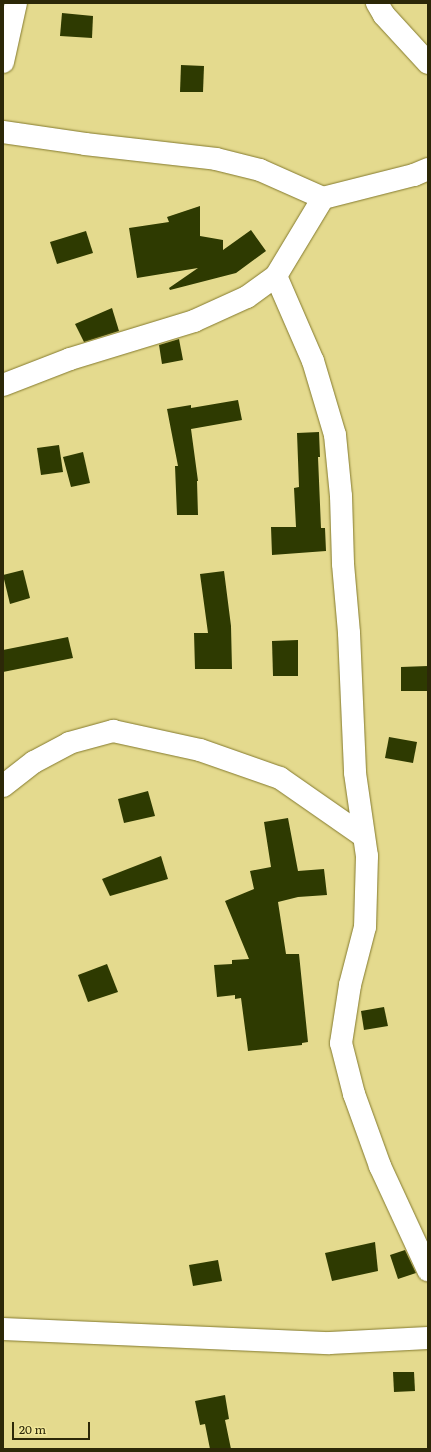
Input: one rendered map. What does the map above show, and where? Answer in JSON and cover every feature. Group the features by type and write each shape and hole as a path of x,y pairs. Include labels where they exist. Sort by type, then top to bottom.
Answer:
{"street":[{"path":"3,62 16,3"},
{"path":"377,3 384,15 428,63"},
{"path":"3,132 85,144 216,159 260,170 323,198 414,175 428,169"},
{"path":"3,385 70,359 194,321 247,297 276,276 323,198"},
{"path":"276,276 313,361 335,435 341,496 343,564 349,633 355,773 367,856 365,927 350,985 341,1044 354,1094 380,1166 428,1270"},
{"path":"3,786 34,762 69,743 113,731 200,750 280,778 363,836"},
{"path":"3,1328 330,1343 428,1338"}],"building":[{"path":"62,13 93,16 92,38 60,36"},
{"path":"181,65 204,66 203,92 180,92"},
{"path":"200,206 200,236 223,240 223,250 251,230 266,251 236,273 170,290 169,288 198,268 137,278 129,228 169,222 167,217"},
{"path":"86,231 93,253 57,264 50,242"},
{"path":"112,308 119,331 84,342 75,324"},
{"path":"179,339 183,360 162,364 159,345"},
{"path":"238,400 242,420 191,429 198,481 198,515 177,515 175,466 178,466 167,409 191,405 191,408"},
{"path":"319,432 320,457 318,457 321,528 325,528 326,551 272,555 271,527 296,527 294,488 299,487 297,433"},
{"path":"59,445 63,472 41,475 37,448"},
{"path":"83,452 90,483 71,487 63,457"},
{"path":"23,570 30,598 10,604 3,575"},
{"path":"224,571 231,626 232,669 195,669 194,633 208,633 200,574"},
{"path":"68,637 73,658 3,672 3,650"},
{"path":"298,640 298,676 273,676 272,641"},
{"path":"428,666 428,691 401,691 401,667"},
{"path":"389,737 417,742 413,763 385,758"},
{"path":"148,791 155,816 124,823 118,799"},
{"path":"288,818 298,871 324,869 327,895 298,897 278,902 286,954 299,954 308,1042 302,1043 302,1045 248,1051 241,998 235,999 235,995 217,997 214,965 232,964 232,960 249,959 225,901 254,889 250,871 271,867 264,822"},
{"path":"161,856 168,879 110,896 102,879"},
{"path":"107,964 118,992 88,1002 78,975"},
{"path":"384,1007 388,1026 364,1030 361,1011"},
{"path":"375,1242 378,1271 332,1281 325,1253"},
{"path":"405,1250 416,1273 398,1279 390,1255"},
{"path":"218,1260 222,1281 193,1286 189,1265"},
{"path":"393,1372 414,1372 415,1391 394,1392"},
{"path":"225,1395 229,1419 225,1420 231,1449 210,1449 205,1424 200,1425 195,1401"}]}
